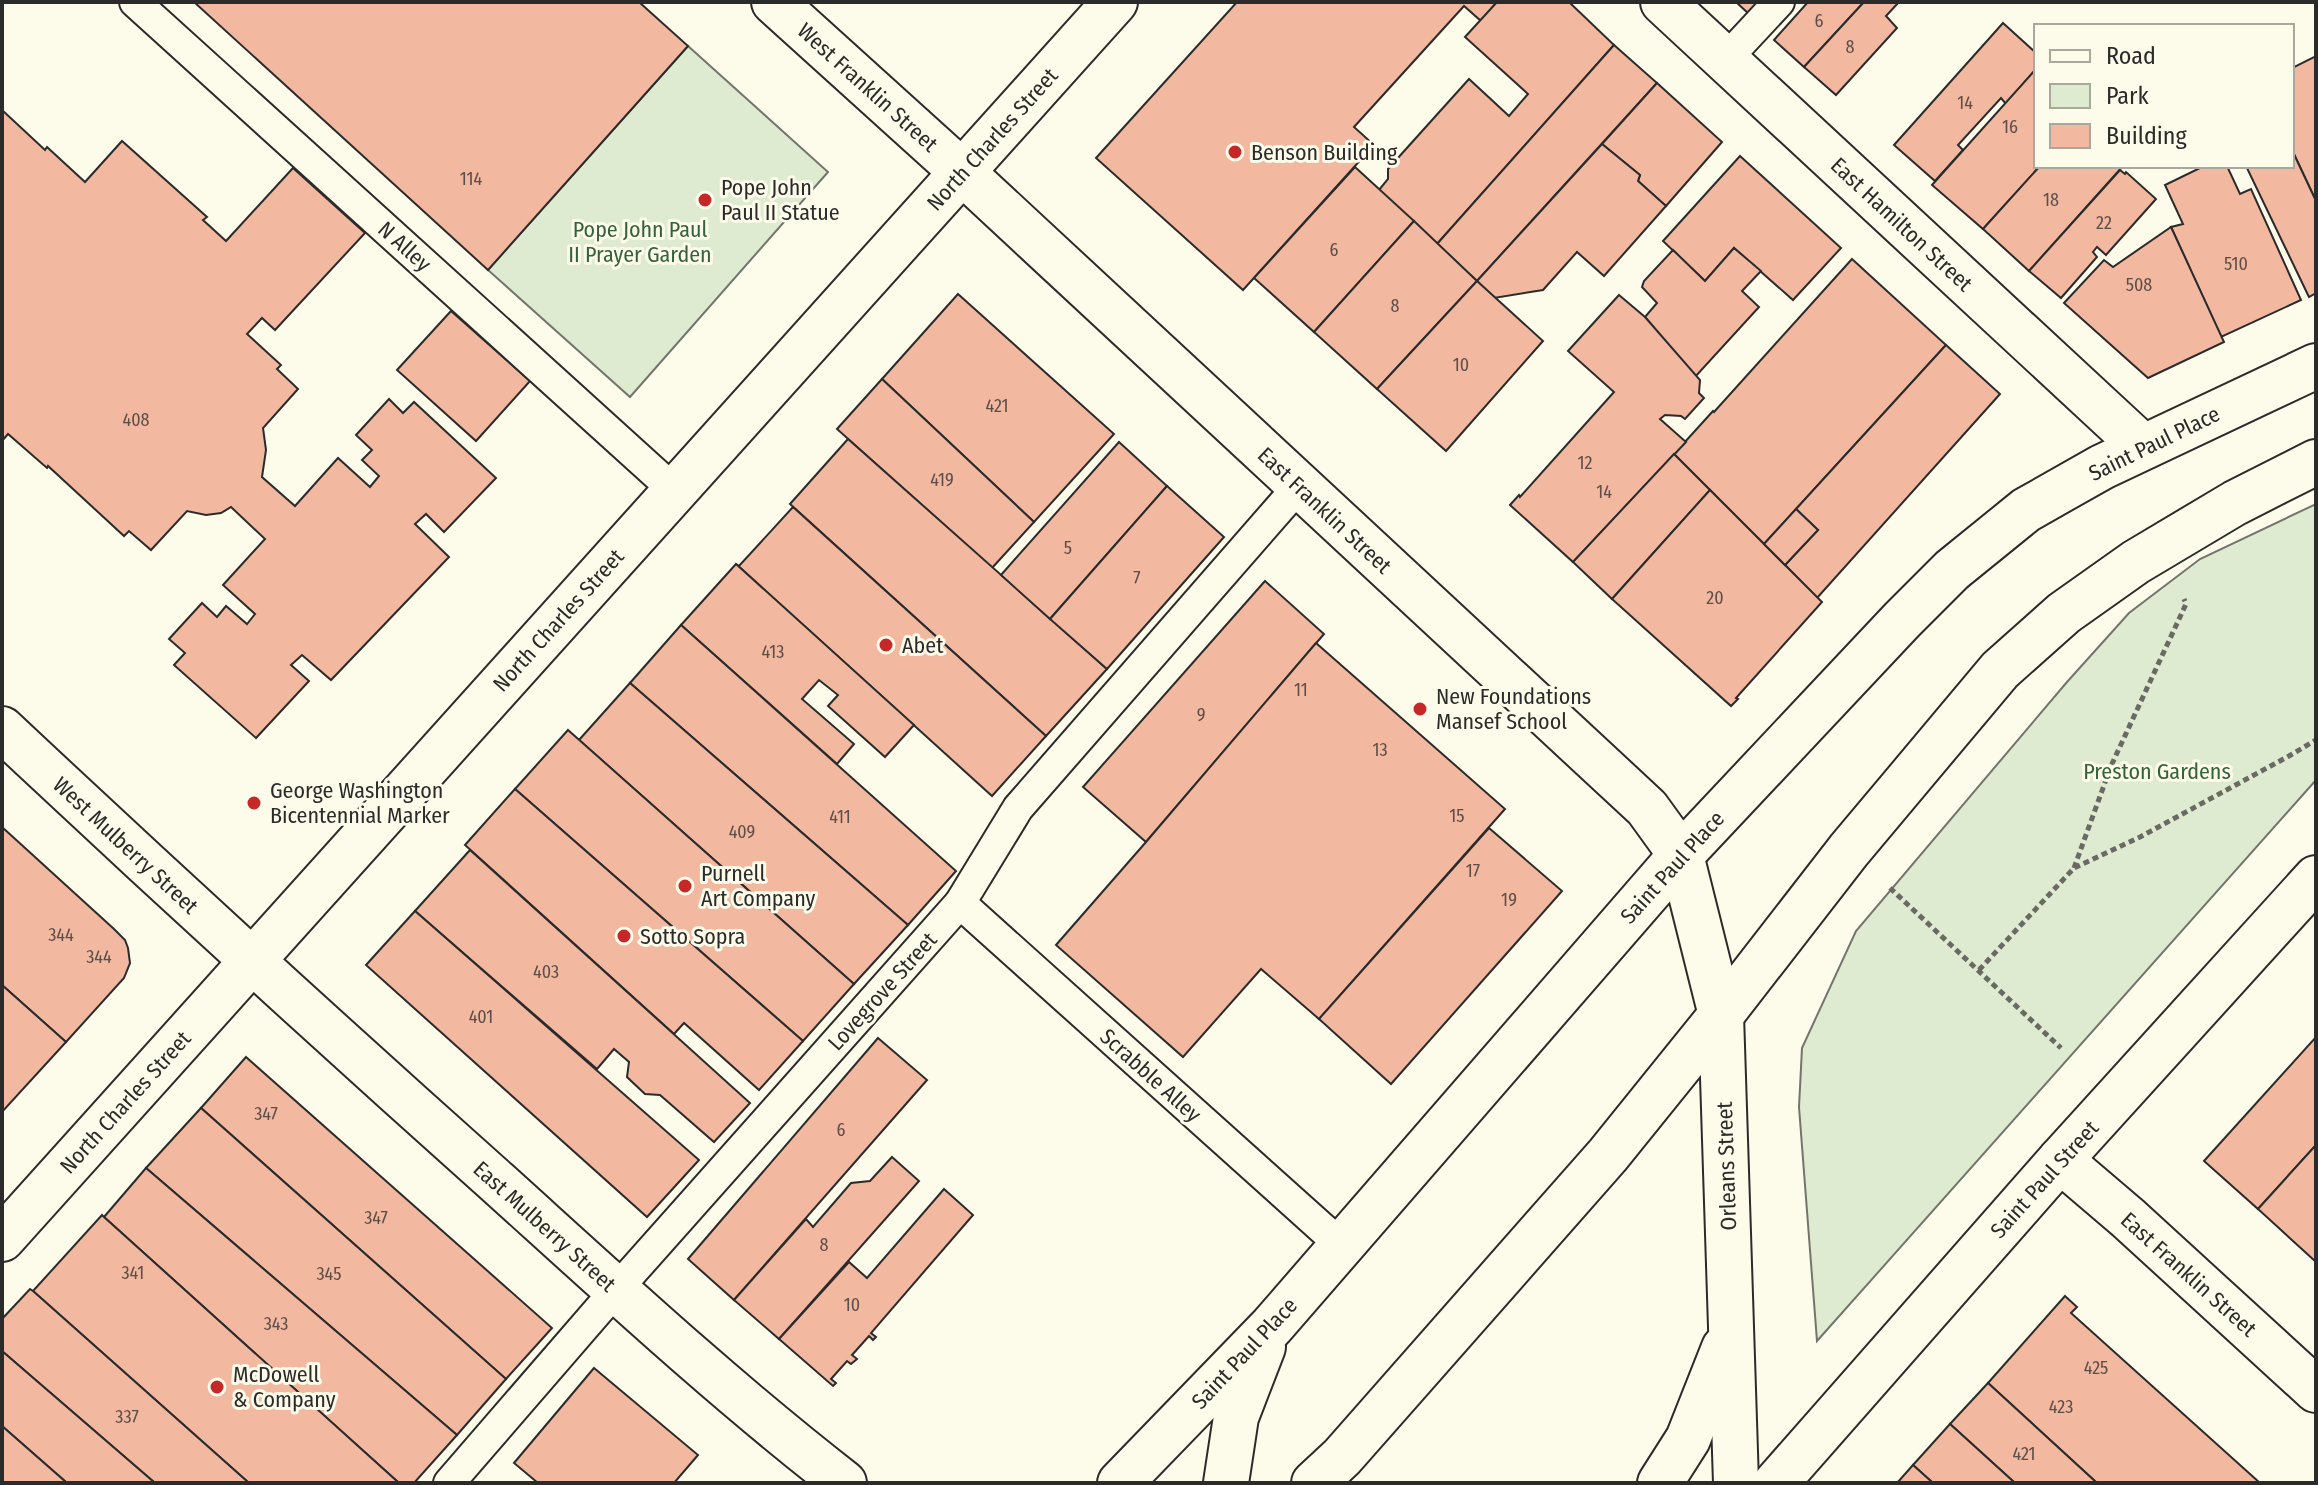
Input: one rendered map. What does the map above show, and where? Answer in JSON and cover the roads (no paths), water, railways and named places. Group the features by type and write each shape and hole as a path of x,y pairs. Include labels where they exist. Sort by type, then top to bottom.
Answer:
{"main road":[{"name":"West Franklin Street","path":"774,2 962,172"},
{"name":"North Charles Street","path":"2,1239 1115,2"},
{"name":"East Hamilton Street","path":"1663,2 2142,446"},
{"name":"East Franklin Street","path":"962,172 1647,808 1681,855"},
{"name":"Saint Paul Place","path":"1120,1483 1272,1326 1681,855 1952,570 2026,510 2142,446 2316,366"},
{"path":"1314,1483 1342,1457 1608,1155 1849,850 2000,670 2064,613 2136,562 2235,503 2316,462"},
{"name":"West Mulberry Street","path":"2,729 251,962"},
{"name":"Orleans Street","path":"1681,855 1721,1015 1736,1483"},
{"name":"Saint Paul Street","path":"1776,1483 2060,1160 2316,878"},
{"name":"East Mulberry Street","path":"251,962 616,1290 783,1436 844,1483"},
{"name":"East Franklin Street","path":"2060,1160 2316,1390"},
{"path":"1226,1483 1236,1417 1272,1326"},
{"path":"1660,1483 1688,1439 1731,1330"}],"lane":[{"name":"N Alley","path":"135,2 675,491"},
{"path":"1725,60 1779,2"},
{"name":"Lovegrove Street","path":"449,1483 960,903 1018,808 1299,486"},
{"name":"Scrabble Alley","path":"960,903 1342,1246"}],"place":[{"name":"Benson Building","path":"1235,152"},
{"name":"Pope John Paul II Statue","path":"705,200"},
{"name":"Abet","path":"886,645"},
{"name":"New Foundations Mansef School","path":"1420,709"},
{"name":"George Washington Bicentennial Marker","path":"254,803"},
{"name":"Purnell Art Company","path":"685,886"},
{"name":"Sotto Sopra","path":"624,936"},
{"name":"McDowell & Company","path":"217,1387"}],"park label":[{"name":"Pope John Paul II Prayer Garden","path":"640,242"},
{"name":"Preston Gardens","path":"2157,771"}]}
